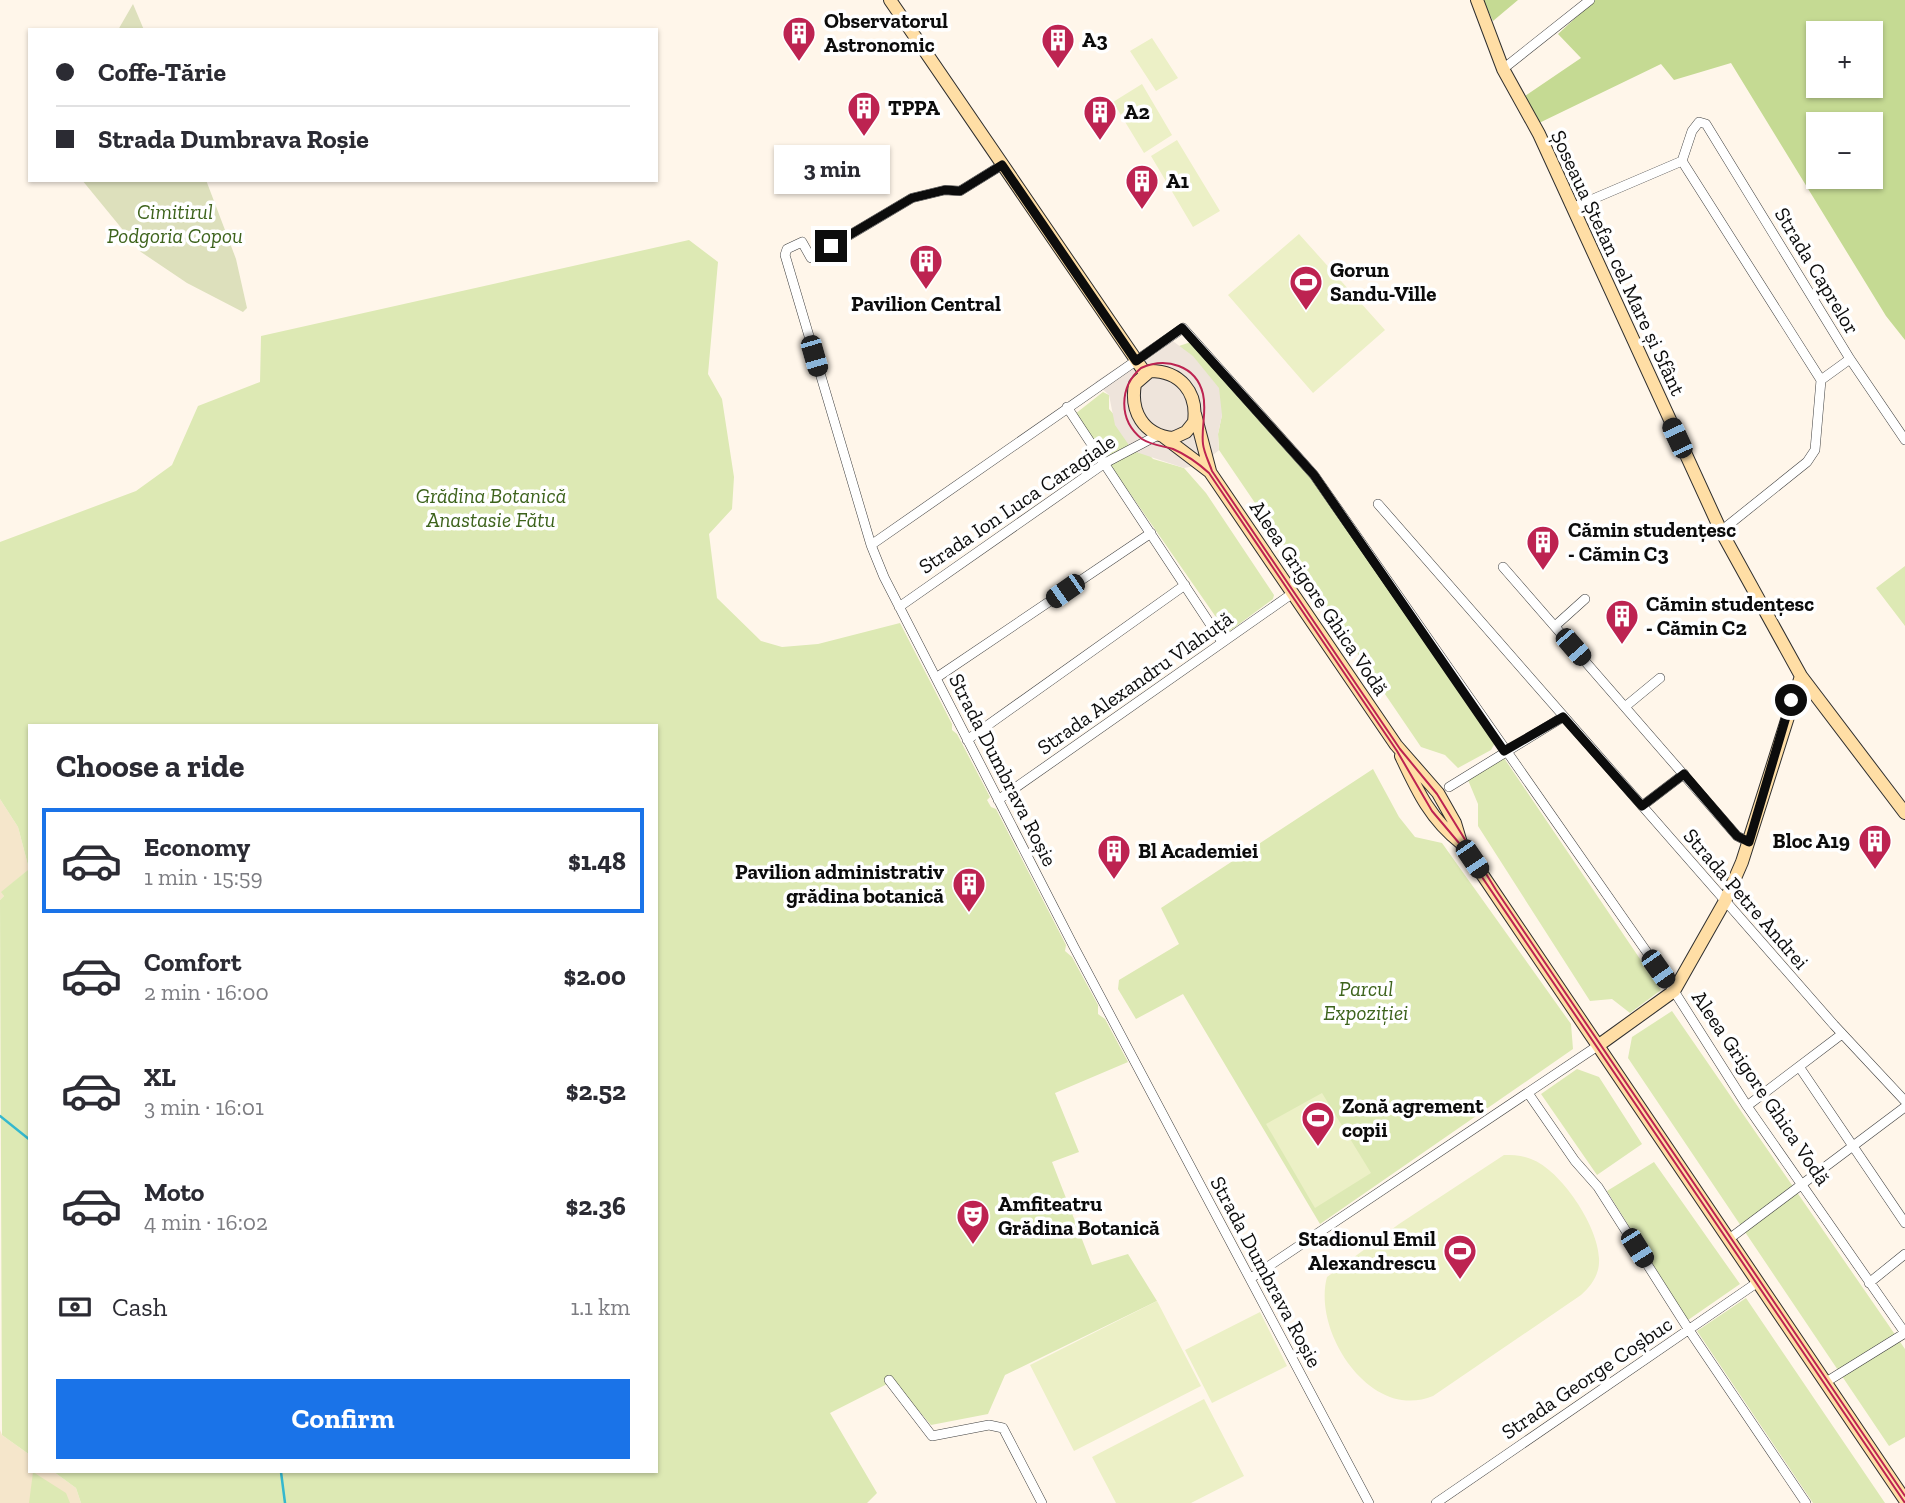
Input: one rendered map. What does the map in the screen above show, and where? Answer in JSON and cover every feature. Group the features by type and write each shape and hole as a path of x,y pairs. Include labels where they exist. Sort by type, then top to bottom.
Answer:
{"main road":[{"path":"890,0 1145,373"},
{"name":"Șoseaua Ștefan cel Mare și Sfânt","path":"1477,0 1503,69 1539,134 1721,531 1801,676 1905,813"},
{"path":"1160,371 1176,376 1192,397 1195,413 1194,422 1186,432 1172,438 1161,436 1142,422 1134,405 1135,384 1145,373 1160,371"},
{"name":"Aleea Grigore Ghica Vodă","path":"1195,413 1210,471 1396,745 1443,800 1461,843 1905,1500"},
{"name":"Aleea Grigore Ghica Vodă","path":"1161,436 1210,471"},
{"path":"1598,1045 1674,991 1725,901 1749,842 1801,676"}],"street":[{"path":"1503,69 1590,0"},
{"name":"Strada Caprelor","path":"1682,161 1692,131 1699,122 1706,124 1850,359 1905,440"},
{"path":"1572,208 1682,161 1821,380 1815,450 1807,462 1721,531"},
{"name":"Strada Dumbrava Roșie","path":"1002,165 960,191 945,190 912,198 811,258 802,242 788,249 785,255 871,545 899,607 1369,1503"},
{"name":"Aleea Grigore Ghica Vodă","path":"1136,361 1182,328 1314,475 1674,991 1747,1106 1905,1333"},
{"path":"1821,380 1850,359"},
{"path":"871,545 1136,361"},
{"path":"1066,408 1222,642"},
{"name":"Strada Ion Luca Caragiale","path":"899,607 1105,463 1161,436"},
{"name":"Strada Petre Andrei","path":"1378,504 1905,1104"},
{"path":"936,678 1151,533"},
{"path":"1503,567 1737,836 1749,842"},
{"path":"967,740 1185,585"},
{"name":"Strada Alexandru Vlahuță","path":"998,800 1293,593"},
{"path":"1555,626 1585,599"},
{"path":"1626,706 1660,678"},
{"path":"1449,787 1563,717"},
{"path":"1642,806 1684,774"},
{"path":"1747,1106 1842,1034"},
{"path":"1251,1278 1598,1045"},
{"path":"1800,1068 1905,1223"},
{"path":"1528,1093 1575,1161 1598,1187 1689,1330 1806,1503"},
{"path":"1729,1239 1905,1104"},
{"path":"1869,1283 1905,1254"},
{"name":"Strada George Coșbuc","path":"1436,1503 1758,1282"},
{"path":"1826,1382 1905,1333"},
{"path":"889,1381 932,1436 989,1425 1003,1428 1042,1503"}],"shaded area":[{"path":"1166,336 1193,356 1219,388 1222,415 1218,434 1219,450 1201,465 1184,468 1133,451 1115,425 1109,395 1095,382"},
{"path":"0,799 18,827 28,870 2,892 4,896 0,900"},
{"path":"0,1430 2,1435 28,1454 28,1473 55,1473 76,1488 81,1503 0,1503"}],"green space":[{"path":"1483,0 1518,0 1493,21"},
{"path":"1595,0 1905,0 1905,340 1886,316 1808,189 1883,189 1883,112 1806,112 1806,185 1731,63 1674,80 1661,64 1537,124 1525,96 1581,58 1558,34"},
{"path":"133,4 143,28 119,28"},
{"path":"1152,38 1178,78 1156,91 1130,51"},
{"path":"1142,84 1172,135 1144,153 1113,102"},
{"path":"1177,140 1220,211 1193,227 1151,156"},
{"name":"Cimitirul Podgoria Copou","path":"84,182 207,182 236,259 247,308 243,312 187,283 141,252"},
{"name":"Gorun Sandu-Ville","path":"1299,234 1385,330 1313,393 1228,295"},
{"name":"Grădina Botanică Anastasie Fătu","path":"689,240 718,262 708,374 722,399 734,477 732,509 709,534 717,598 761,641 782,647 818,644 900,623 952,724 952,730 957,734 990,797 987,800 991,807 996,809 1066,945 1065,951 1072,957 1098,1005 1098,1014 1105,1019 1128,1062 1055,1093 1079,1152 1052,1162 1092,1265 1128,1254 1157,1301 1005,1375 988,1414 931,1425 893,1381 830,1413 877,1493 867,1503 81,1503 76,1488 55,1473 658,1473 658,724 28,724 28,865 18,827 0,799 0,542 136,491 172,465 198,406 260,382 261,336"},
{"path":"1191,342 1315,481 1495,743 1491,750 1458,768 1445,755 1421,747 1219,450 1218,434 1222,415 1179,346"},
{"path":"1103,392 1109,395 1109,409 1153,459 1184,468 1206,493 1274,595 1273,599 1227,633 1075,414"},
{"path":"1905,566 1905,626 1876,588"},
{"path":"1504,758 1661,990 1630,1013 1612,999 1590,1001 1478,826 1478,804 1468,780"},
{"name":"Parcul Expoziției","path":"1373,769 1399,817 1415,837 1442,843 1571,1024 1573,1049 1320,1224 1183,994 1136,1019 1118,989 1119,980 1179,944 1161,908"},
{"name":"Grădina Botanică Anastasie Fătu","path":"28,870 28,1454 2,1435 0,900 4,896 1,892"},
{"path":"1672,1011 1905,1349 1905,1437 1889,1446 1628,1058 1632,1037"},
{"path":"1577,1069 1599,1077 1642,1144 1597,1175 1541,1094"},
{"name":"Zonă agrement copii","path":"1322,1093 1371,1173 1315,1208 1266,1124"},
{"name":"Stadionul Emil Alexandrescu","path":"1504,1155 1524,1157 1542,1165 1576,1201 1597,1245 1599,1264 1595,1279 1581,1295 1433,1396 1410,1401 1388,1396 1368,1384 1351,1367 1338,1346 1329,1322 1325,1299 1327,1277 1399,1224"},
{"path":"1654,1162 1740,1284 1688,1320 1607,1191"},
{"path":"1746,1298 1885,1503 1813,1503 1697,1331"},
{"path":"1157,1301 1201,1386 1074,1451 1030,1365"},
{"path":"1260,1312 1287,1366 1212,1403 1185,1350"},
{"path":"1204,1399 1244,1476 1191,1503 1116,1503 1092,1457"},
{"path":"35,1473 66,1493 70,1503 29,1503"}],"waterway":[{"path":"0,1116 28,1138"},
{"path":"281,1473 285,1503"}],"tram line":[{"path":"1905,1496 1496,890 1437,794 1400,749 1212,471 1203,444 1203,394 1194,376 1179,366 1170,364 1160,363 1141,368 1128,384 1125,394 1125,413 1134,431 1146,441 1183,454 1209,473 1397,751 1432,811 1459,843 1905,1503"}],"place":[{"name":"Observatorul Astronomic","path":"799,63"},
{"name":"A3","path":"1058,70"},
{"name":"TPPA","path":"864,138"},
{"name":"A2","path":"1100,142"},
{"name":"A1","path":"1142,211"},
{"name":"Pavilion Central","path":"926,291"},
{"name":"Gorun Sandu-Ville","path":"1306,312"},
{"name":"Cămin studențesc - Cămin C3","path":"1543,572"},
{"name":"Cămin studențesc - Cămin C2","path":"1622,646"},
{"name":"Bloc A19","path":"1875,871"},
{"name":"Bl Academiei","path":"1114,881"},
{"name":"Pavilion administrativ grădina botanică","path":"969,914"},
{"name":"Zonă agrement copii","path":"1318,1148"},
{"name":"Amfiteatru Grădina Botanică","path":"973,1246"},
{"name":"Stadionul Emil Alexandrescu","path":"1460,1281"}],"route":[{"path":"831,246 912,198 945,190 960,191 1002,165 1136,361 1182,328 1314,475 1396,590 1504,751 1563,717 1642,806 1684,774 1737,836 1749,842 1791,700"}]}
